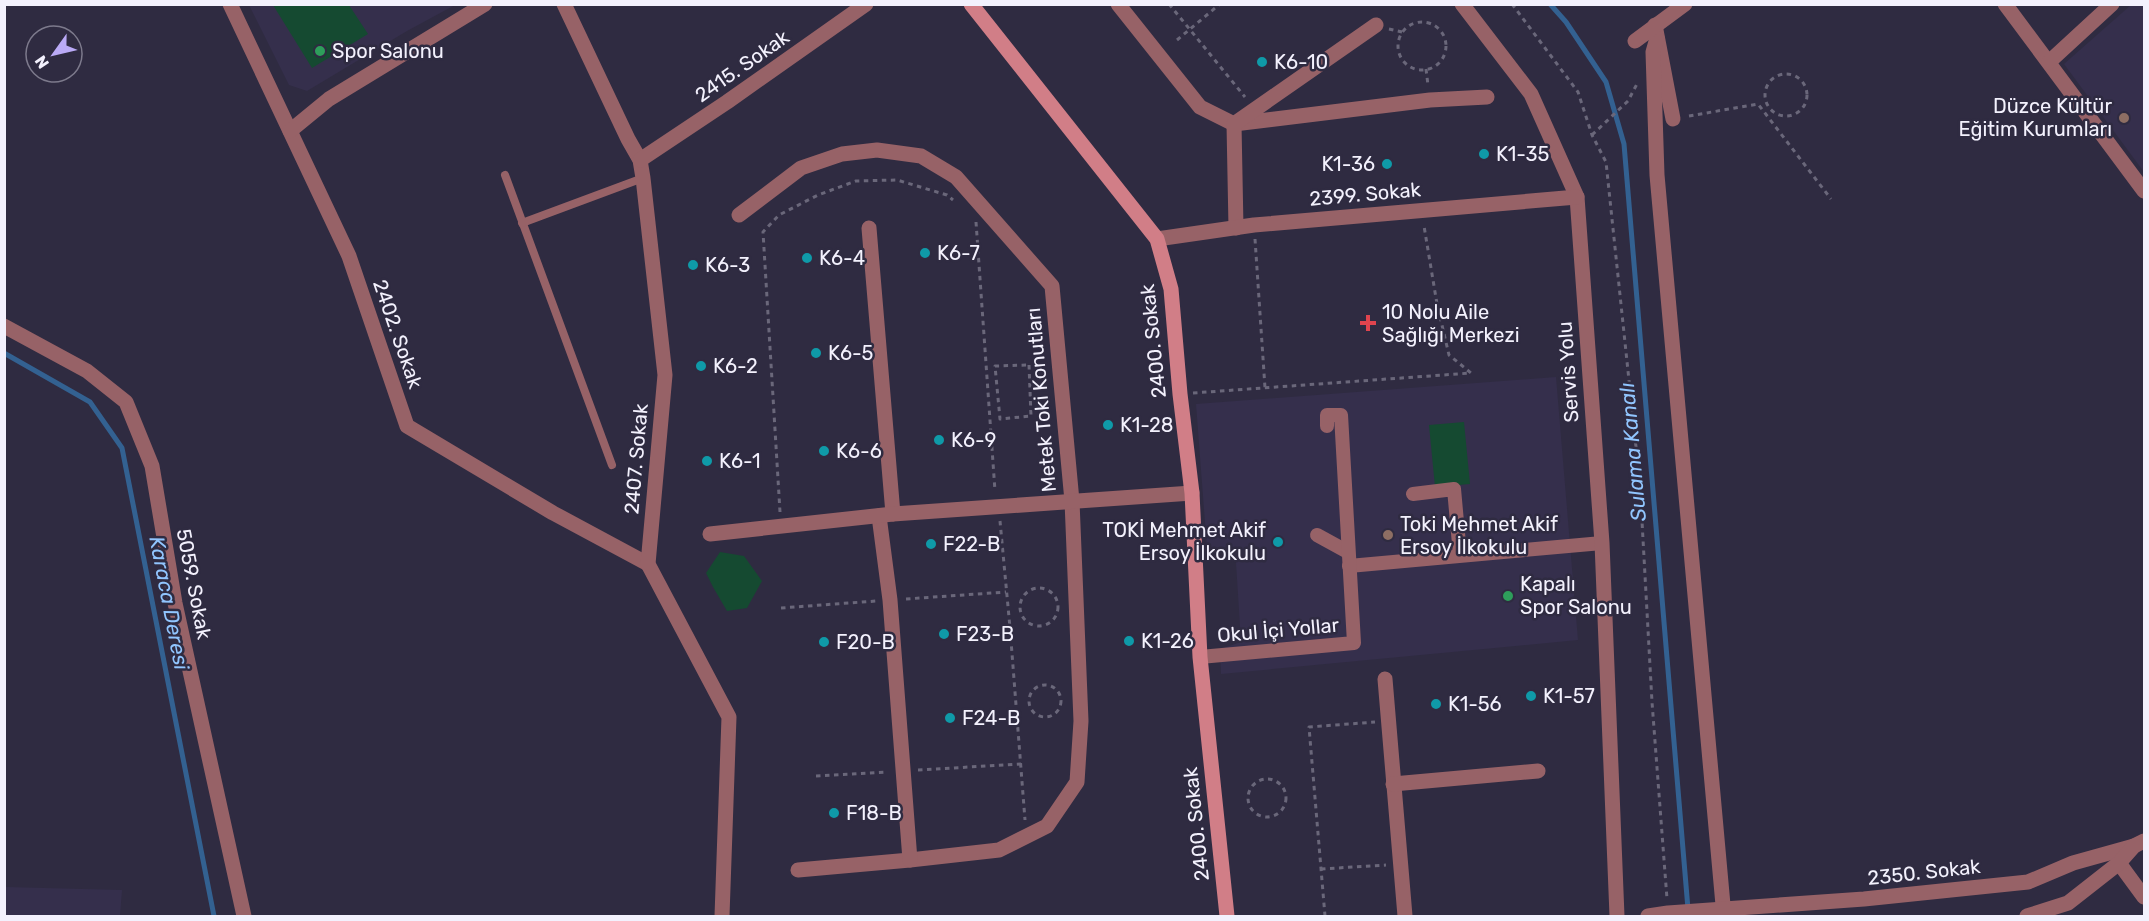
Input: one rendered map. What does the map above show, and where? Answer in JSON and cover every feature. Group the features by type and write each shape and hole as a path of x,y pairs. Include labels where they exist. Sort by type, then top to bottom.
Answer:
{"main road":[{"name":"2400. Sokak","path":"971,4 1157,239 1171,290 1192,493 1200,657 1227,916"}],"street":[{"name":"2402. Sokak","path":"230,4 349,256 407,426 553,513 648,564"},
{"path":"290,131 329,99 485,4"},
{"name":"2407. Sokak","path":"564,4 640,160 643,178 665,375 648,564"},
{"name":"2415. Sokak","path":"640,160 867,4"},
{"path":"1118,4 1200,107 1234,124 1430,100 1487,97"},
{"name":"Servis Yolu","path":"1462,4 1531,94 1576,197 1602,543 1617,916"},
{"path":"1635,41 1656,31 1685,4"},
{"path":"2005,4 2145,191"},
{"path":"2049,62 2112,4"},
{"path":"1234,124 1376,25"},
{"path":"1656,31 1673,119"},
{"path":"1656,31 1653,52 1657,175 1720,912"},
{"path":"1234,124 1236,228"},
{"name":"Metek Toki Konutları","path":"739,215 801,168 842,154 877,150 921,156 956,177 1052,286 1072,501 1081,721 1077,782 1047,826 999,850 798,870"},
{"name":"2399. Sokak","path":"1157,239 1254,225 1576,197"},
{"path":"869,228 890,600 910,860"},
{"name":"5059. Sokak","path":"4,326 87,371 126,402 152,466 175,603 244,916"},
{"name":"Okul İçi Yollar","path":"1200,657 1354,643 1341,415 1326,415 1327,426"},
{"path":"1413,494 1454,489 1460,555"},
{"name":"Metek Toki Konutları","path":"710,534 886,515 1192,493"},
{"path":"1317,535 1349,559 1460,555 1602,543"},
{"path":"648,564 729,717 722,916"},
{"path":"1384,680 1405,916"},
{"path":"1394,784 1538,771"},
{"path":"2027,916 2068,903 2119,863 2139,843"},
{"name":"2350. Sokak","path":"1662,915 1720,912 2028,882 2073,863 2139,843"},
{"path":"2119,863 2145,897"}],"lane":[{"path":"505,175 612,465"},
{"path":"522,223 643,178"}],"path":[{"path":"1169,4 1250,103"},
{"path":"1177,40 1220,4"},
{"path":"1512,4 1578,92 1592,135 1606,162 1640,485 1662,915"},
{"path":"1423,22 1437,27 1442,33 1446,48 1443,56 1433,67 1418,69 1405,62 1400,55 1399,40 1408,26 1423,22"},
{"path":"1791,74 1803,82 1808,95 1798,113 1784,116 1771,110 1767,105 1765,98 1767,84 1778,75 1791,74"},
{"path":"1592,135 1628,101"},
{"path":"1673,119 1758,104 1831,199"},
{"path":"780,517 764,232 779,215 818,195 856,181 897,180 947,195 954,201"},
{"path":"1180,394 1471,373 1449,354 1437,304 1421,210"},
{"path":"976,217 995,493 1010,628 1026,836"},
{"path":"1254,225 1265,388"},
{"path":"1029,365 1031,416 999,419 997,402 995,366 1029,365"},
{"path":"1030,590 1049,591 1054,595 1058,607 1054,619 1044,626 1031,625 1022,617 1020,611 1022,599 1030,590"},
{"path":"1050,686 1055,688 1060,697 1060,708 1052,716 1041,717 1029,706 1029,695 1035,687 1050,686"},
{"path":"1325,916 1309,727 1388,721"},
{"path":"1263,778 1276,780 1285,789 1287,796 1284,808 1274,816 1256,814 1247,798 1252,785 1263,778"},
{"path":"1321,869 1400,864"}],"shaded area":[{"path":"249,5 455,5 307,91 289,85"},
{"name":"Düzce Kültür Eğitim Kurumları","path":"2131,5 2144,5 2144,172 2064,64"},
{"name":"Toki Mehmet Akif Ersoy İlkokulu","path":"1556,377 1578,640 1221,674 1220,649 1241,642 1235,547 1207,549 1196,404"},
{"path":"6,887 122,890 120,916 5,916"}],"green space":[{"name":"Spor Salonu","path":"273,5 349,5 368,34 312,68"},
{"path":"1464,422 1470,484 1435,487 1429,425"},
{"path":"720,552 744,556 762,581 747,608 727,611 706,573"}],"waterway":[{"name":"Sulama Kanalı","path":"1550,4 1566,22 1606,82 1624,144 1688,909"},
{"name":"Karaca Deresi","path":"4,353 90,402 122,448 214,916"}],"place":[{"name":"Spor Salonu","path":"320,51"},
{"name":"K6-10","path":"1262,62"},
{"name":"Düzce Kültür Eğitim Kurumları","path":"2124,118"},
{"name":"K1-35","path":"1484,154"},
{"name":"K1-36","path":"1387,164"},
{"name":"K6-7","path":"925,253"},
{"name":"K6-4","path":"807,258"},
{"name":"K6-3","path":"693,265"},
{"name":"10 Nolu Aile Sağlığı Merkezi","path":"1368,323"},
{"name":"K6-5","path":"816,353"},
{"name":"K6-2","path":"701,366"},
{"name":"K1-28","path":"1108,425"},
{"name":"K6-9","path":"939,440"},
{"name":"K6-6","path":"824,451"},
{"name":"K6-1","path":"707,461"},
{"name":"Toki Mehmet Akif Ersoy İlkokulu","path":"1388,535"},
{"name":"TOKİ Mehmet Akif Ersoy İlkokulu","path":"1278,542"},
{"name":"F22-B","path":"931,544"},
{"name":"Kapalı Spor Salonu","path":"1508,596"},
{"name":"F23-B","path":"944,634"},
{"name":"K1-26","path":"1129,641"},
{"name":"F20-B","path":"824,642"},
{"name":"K1-57","path":"1531,696"},
{"name":"K1-56","path":"1436,704"},
{"name":"F24-B","path":"950,718"},
{"name":"F18-B","path":"834,813"}]}
